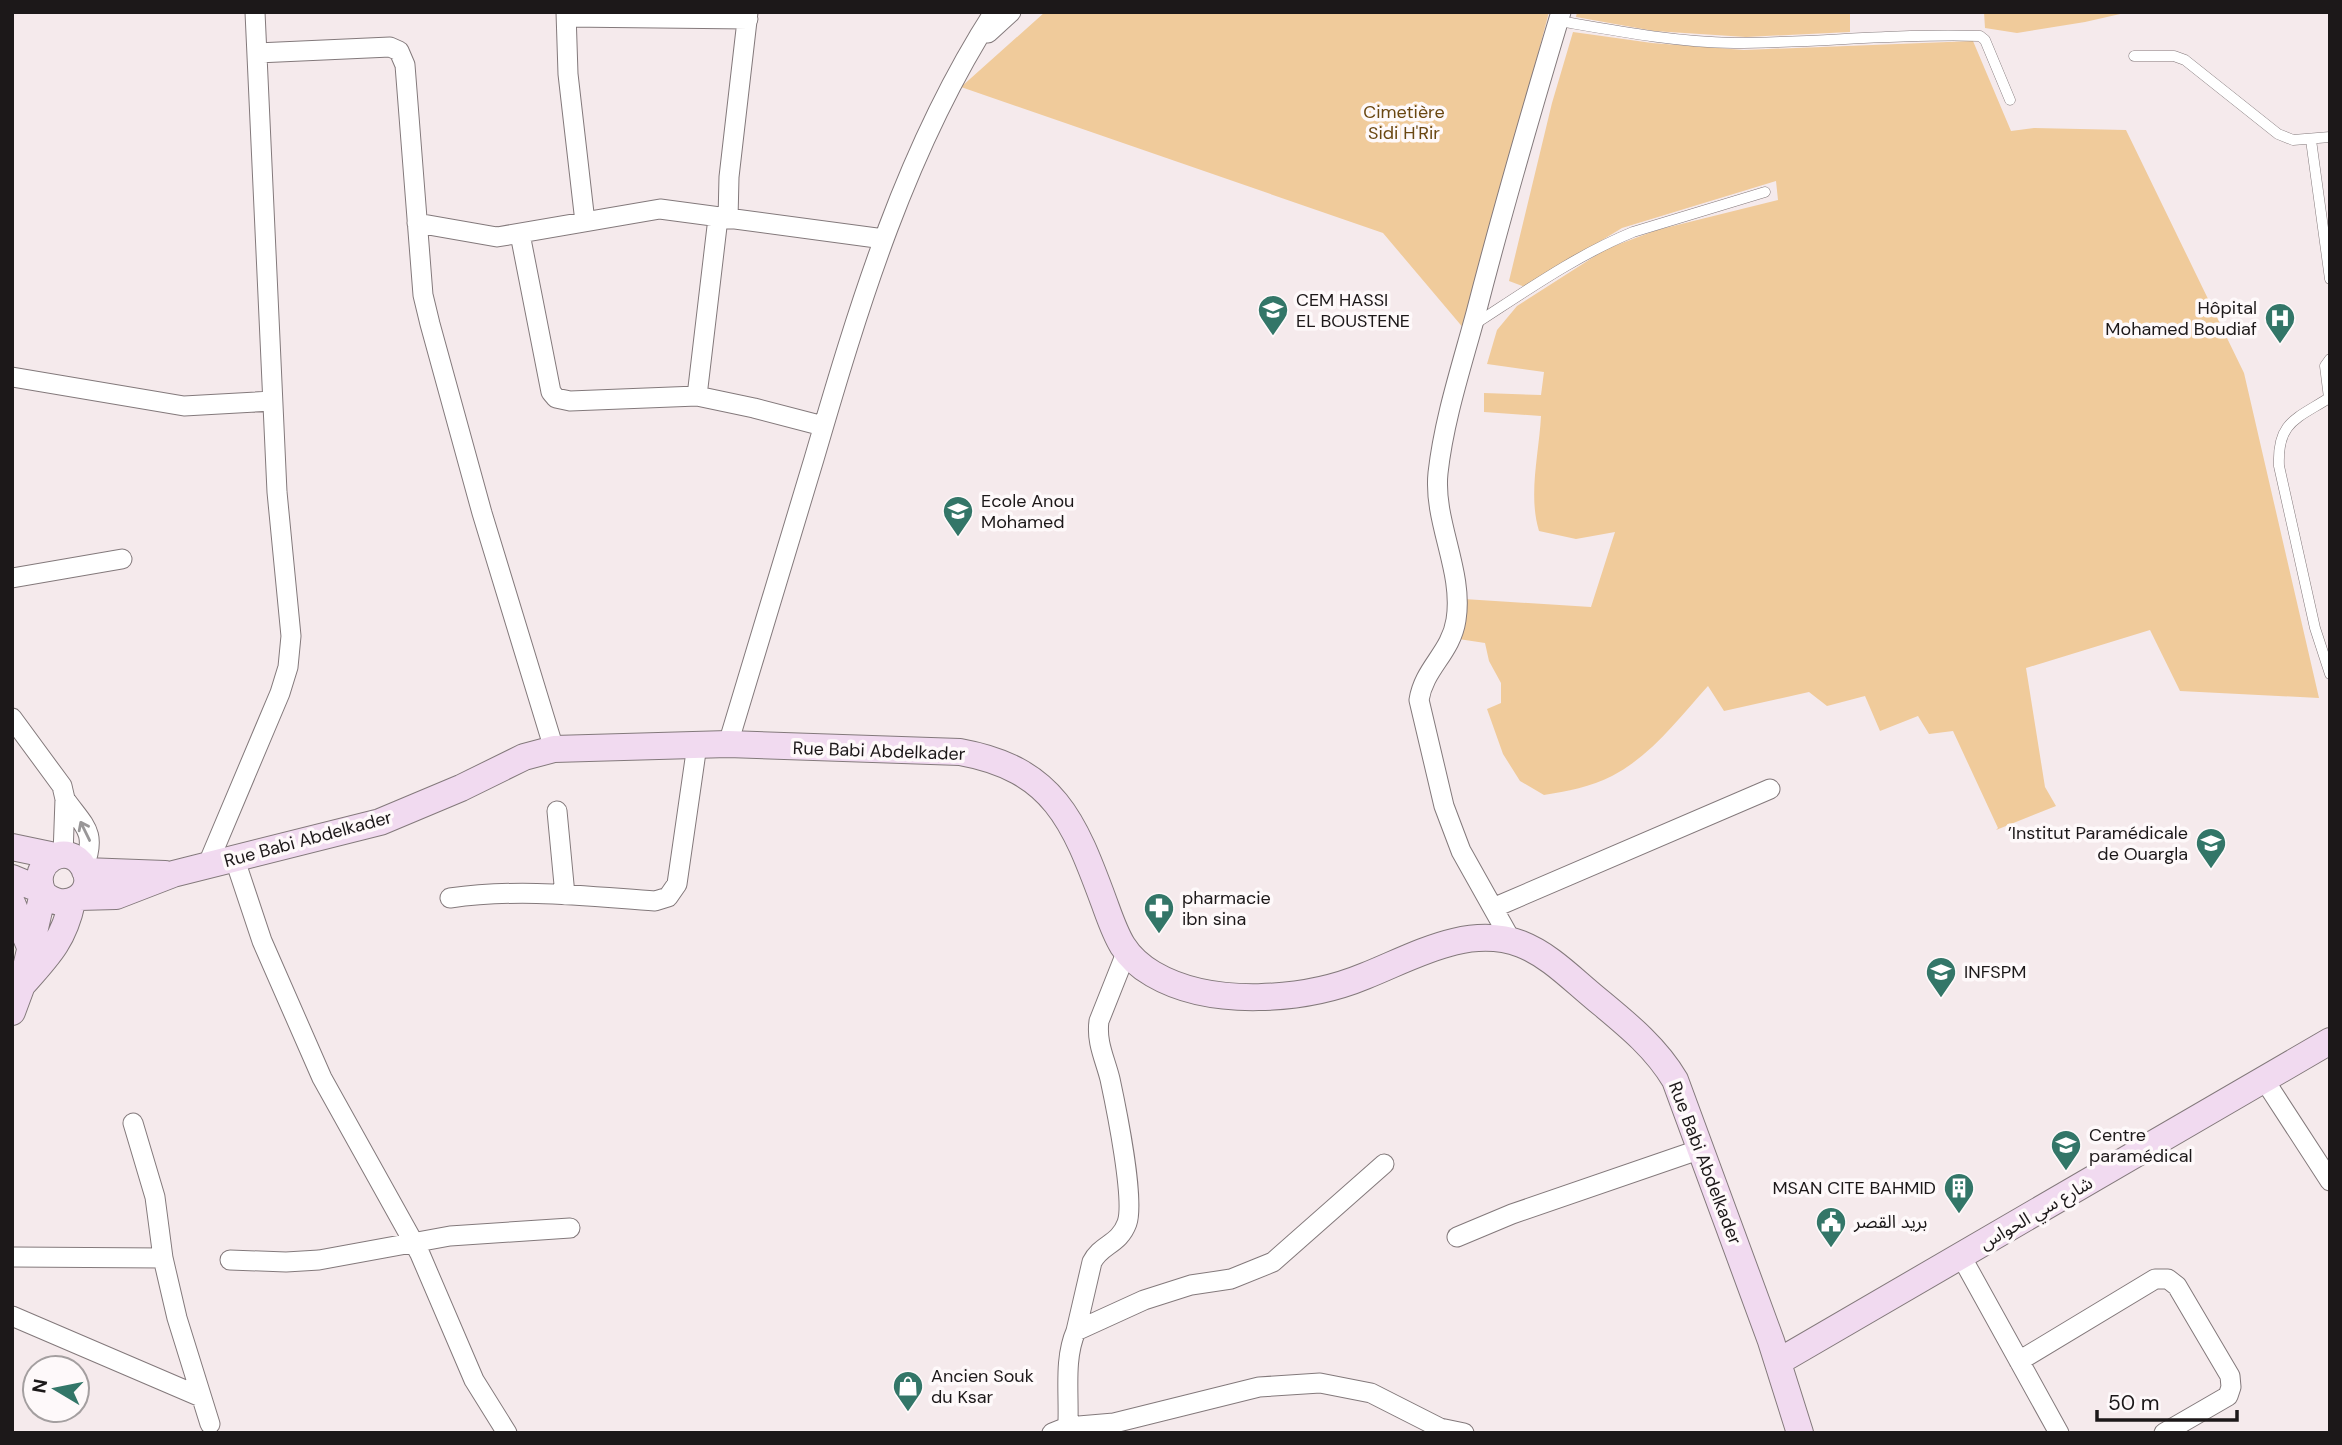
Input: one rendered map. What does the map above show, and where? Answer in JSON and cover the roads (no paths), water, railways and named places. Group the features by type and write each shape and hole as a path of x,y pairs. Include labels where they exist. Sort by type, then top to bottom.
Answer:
{"main road":[{"name":"Rue Babi Abdelkader","path":"173,874 380,821 461,788 515,761 554,749 728,744 960,752 998,761 1039,783 1059,804 1075,830 1126,953 1154,975 1180,985 1229,995 1281,997 1331,988 1444,944 1482,938 1512,942 1553,962 1648,1043 1675,1080 1778,1362 1800,1433"},
{"path":"12,847 72,862 173,874"},
{"path":"12,1012 22,985 42,892 39,882 42,866 72,862"},
{"path":"22,985 57,945 75,900 86,885 72,862"},
{"path":"12,878 42,892 56,903 116,896 173,874"},
{"path":"12,903 30,948"},
{"name":"شارع سي الحواس","path":"1778,1362 2330,1041"}],"street":[{"path":"207,866 280,694 288,667 291,636 276,492 256,12"},
{"path":"728,744 848,342 884,239 938,112 967,53 993,12"},
{"path":"967,53 1011,12"},
{"path":"585,222 569,85 566,15 748,16 729,177 697,397"},
{"path":"1512,942 1461,851 1444,806 1419,700 1422,682 1447,647 1456,618 1455,586 1440,507 1438,475 1454,396 1560,17"},
{"path":"257,53 390,47 399,51 405,65 423,295 482,513 554,749"},
{"path":"417,223 497,237 660,209 884,239"},
{"path":"520,234 551,392 556,398 570,401 697,397 824,426"},
{"path":"12,377 184,407 272,401"},
{"path":"12,578 122,559"},
{"path":"12,718 62,786 72,862 90,851 90,836 65,799"},
{"path":"450,898 500,892 655,901 668,898 674,892 697,745"},
{"path":"1493,908 1770,789"},
{"path":"557,811 565,895"},
{"path":"235,860 262,941 322,1078 413,1241 474,1380 507,1433"},
{"path":"1126,953 1097,1032 1109,1076 1129,1195 1128,1220 1121,1237 1096,1254 1092,1262 1071,1342 1059,1430 1114,1423 1259,1387 1320,1383 1371,1393 1440,1428 1464,1433"},
{"path":"2265,1081 2330,1181"},
{"path":"133,1123 155,1197 163,1258 177,1318 210,1424"},
{"path":"1457,1237 1512,1214 1701,1149"},
{"path":"1076,1331 1144,1300 1191,1285 1231,1279 1273,1262 1384,1164"},
{"path":"230,1259 286,1262 319,1260 450,1236 570,1228"},
{"path":"1961,1256 2059,1433"},
{"path":"12,1257 163,1258"},
{"path":"2019,1361 2155,1279 2168,1279 2176,1286 2230,1376 2231,1387 2228,1396 2164,1433"},
{"path":"12,1316 201,1397"}],"lane":[{"path":"1560,17 1665,38 1733,43 1939,35 1980,36 1985,40 2010,100"},
{"path":"2134,56 2174,56 2185,60 2278,134 2293,140 2330,137"},
{"path":"2311,140 2330,279"},
{"path":"1472,327 1572,263 1614,240 1765,192"},
{"path":"2330,359 2325,366 2329,398 2287,427 2278,449 2279,466 2315,628 2330,674"}],"place":[{"name":"CEM HASSI EL BOUSTENE","path":"1273,337"},
{"name":"Hôpital Mohamed Boudiaf","path":"2280,345"},
{"name":"Ecole Anou Mohamed","path":"958,538"},
{"name":"’Institut Paramédicale de Ouargla","path":"2211,870"},
{"name":"pharmacie ibn sina","path":"1159,935"},
{"name":"INFSPM","path":"1941,999"},
{"name":"Centre paramédical","path":"2066,1172"},
{"name":"MSAN CITE BAHMID","path":"1959,1215"},
{"name":"بريد القصر","path":"1831,1249"},
{"name":"Ancien Souk du Ksar","path":"908,1413"}],"park label":[{"name":"Cimetière Sidi H'Rir","path":"1404,122"}]}
